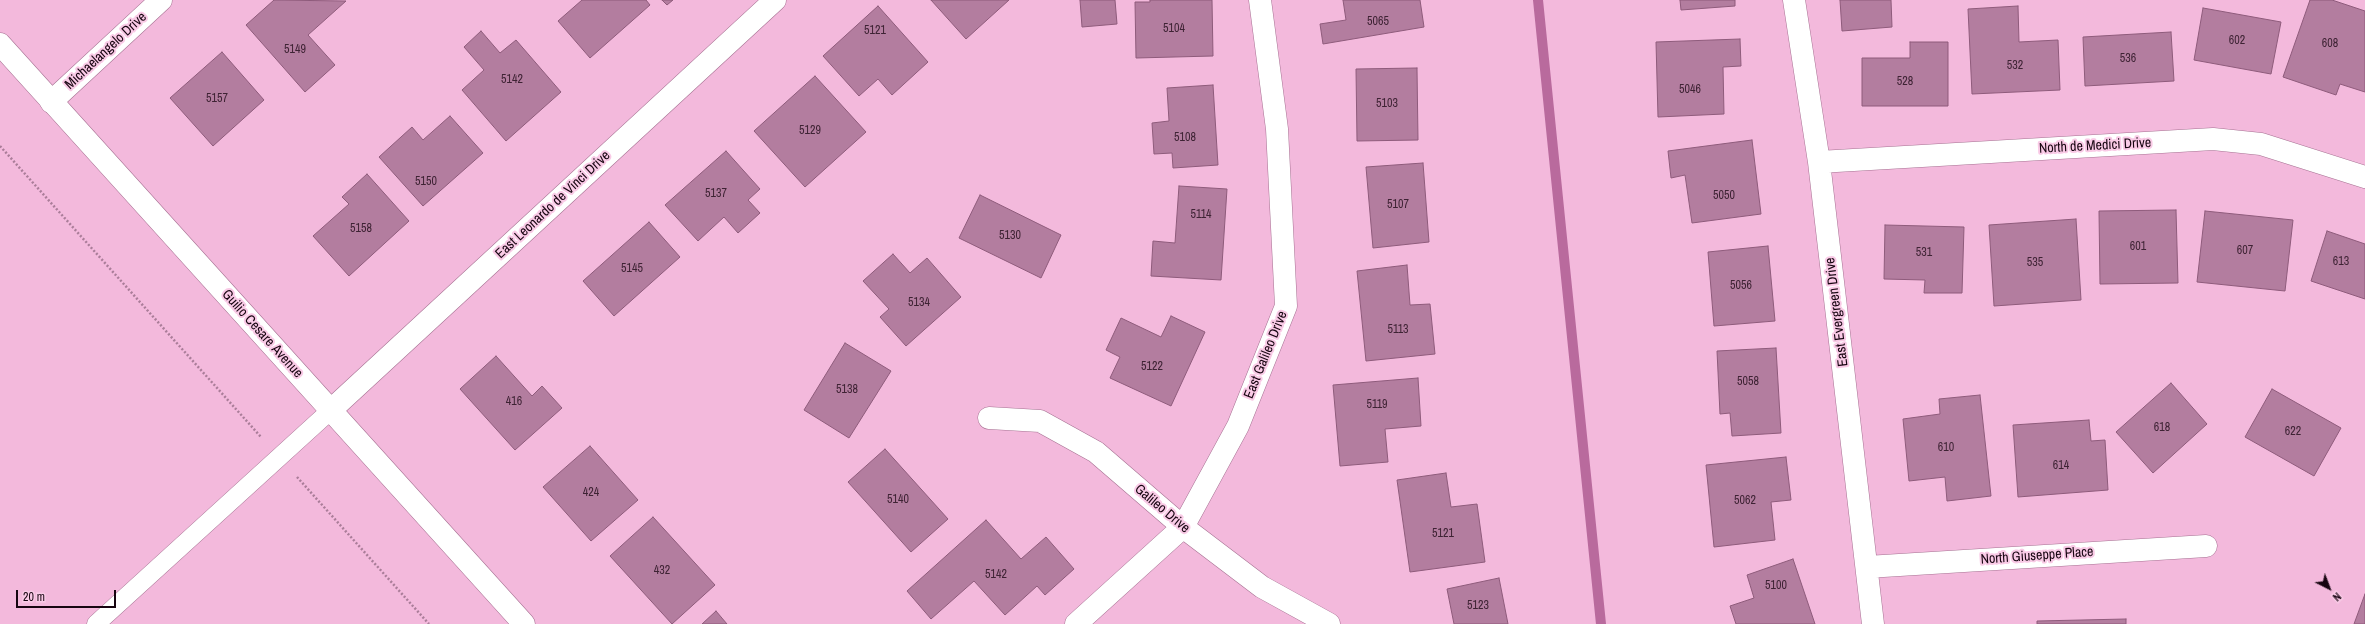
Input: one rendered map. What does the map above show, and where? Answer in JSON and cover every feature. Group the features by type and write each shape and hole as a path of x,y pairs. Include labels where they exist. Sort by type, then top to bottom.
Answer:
{"street":[{"name":"Michaelangelo Drive","path":"51,102 161,0"},
{"name":"East Leonardo de Vinci Drive","path":"331,410 775,0"},
{"name":"East Galileo Drive","path":"1076,624 1183,527 1238,426 1286,306 1277,129 1260,0"},
{"name":"East Evergreen Drive","path":"1794,0 1819,162 1873,624"},
{"name":"Guilio Cesare Avenue","path":"0,44 524,624"},
{"name":"North de Medici Drive","path":"1819,162 2213,139 2261,144 2365,177"},
{"name":"Galileo Drive","path":"989,418 1040,420 1096,452 1183,527 1262,587 1329,624"},
{"name":"North Giuseppe Place","path":"1867,567 2206,546"}],"lane":[{"path":"96,624 331,410"}],"path":[{"path":"0,146 429,624"}],"building":[{"path":"274,0 346,1 308,35 335,65 305,92 246,25"},
{"path":"582,0 646,0 650,5 590,58 558,21"},
{"path":"662,0 673,0 667,5"},
{"path":"931,0 1009,0 966,39"},
{"path":"1080,0 1115,0 1117,24 1082,27"},
{"path":"1150,0 1212,0 1213,56 1136,58 1135,2 1150,2"},
{"path":"1343,0 1420,0 1424,27 1323,44 1320,24 1346,20"},
{"path":"1680,0 1735,0 1735,6 1681,10"},
{"path":"1840,0 1891,0 1892,27 1842,31"},
{"path":"2310,0 2332,0 2365,11 2365,92 2340,84 2336,95 2283,77"},
{"path":"878,6 928,62 892,95 878,79 859,96 823,56"},
{"path":"2018,6 2019,42 2058,40 2060,90 1972,94 1968,9"},
{"path":"2203,8 2281,22 2271,74 2194,60"},
{"path":"481,31 500,53 516,40 561,92 506,141 462,90 484,70 464,47"},
{"path":"2171,32 2174,81 2085,86 2083,37"},
{"path":"1740,39 1741,66 1723,67 1724,114 1658,117 1656,42"},
{"path":"1910,42 1948,42 1948,106 1862,106 1862,58 1910,58"},
{"path":"222,52 264,100 213,146 170,98"},
{"path":"1417,68 1418,140 1357,141 1356,69"},
{"path":"815,76 866,132 805,187 754,131"},
{"path":"1213,85 1218,165 1173,168 1172,153 1154,154 1152,123 1169,121 1167,88"},
{"path":"450,116 483,153 423,206 379,157 412,127 423,140"},
{"path":"1752,140 1761,214 1692,223 1685,175 1671,178 1668,151"},
{"path":"726,151 760,189 748,200 760,213 738,233 724,217 698,241 665,205"},
{"path":"1423,163 1429,242 1373,248 1366,167"},
{"path":"367,174 409,221 349,276 313,236 349,204 342,197"},
{"path":"1179,186 1227,189 1221,280 1151,276 1153,241 1175,243"},
{"path":"980,195 1061,235 1041,278 959,238"},
{"path":"2176,210 2178,283 2100,284 2099,211"},
{"path":"2205,211 2293,220 2285,291 2197,282"},
{"path":"2076,219 2081,300 1994,306 1989,225"},
{"path":"649,222 680,257 614,316 583,281"},
{"path":"1885,225 1964,227 1962,293 1924,293 1925,280 1884,279"},
{"path":"2327,231 2365,244 2365,299 2311,281"},
{"path":"1768,246 1775,321 1714,326 1708,252"},
{"path":"893,254 910,273 927,258 961,297 906,346 880,317 889,309 863,281"},
{"path":"1407,265 1410,305 1430,304 1435,354 1366,361 1357,271"},
{"path":"1171,316 1205,332 1171,406 1110,378 1120,357 1106,350 1121,318 1161,337"},
{"path":"845,343 891,371 849,438 804,410"},
{"path":"1776,348 1781,433 1732,436 1730,413 1720,414 1717,351"},
{"path":"496,356 532,396 542,386 562,408 515,450 460,389"},
{"path":"1418,378 1421,426 1385,429 1388,462 1340,466 1333,385"},
{"path":"2171,383 2207,424 2153,473 2116,432"},
{"path":"2272,389 2341,428 2314,476 2245,437"},
{"path":"1980,395 1991,496 1947,501 1945,477 1909,481 1903,419 1940,414 1939,399"},
{"path":"2089,420 2091,441 2105,440 2108,490 2018,497 2013,425"},
{"path":"590,446 638,500 591,541 543,487"},
{"path":"885,449 948,519 911,552 848,482"},
{"path":"1786,457 1791,500 1771,502 1775,540 1714,547 1706,465"},
{"path":"1446,473 1451,507 1477,504 1485,562 1410,572 1397,480"},
{"path":"653,517 715,585 672,624 610,556"},
{"path":"986,520 1021,559 1046,537 1074,569 1045,595 1037,586 1005,615 974,581 931,619 907,591"},
{"path":"1793,559 1815,624 1736,624 1730,606 1754,598 1747,575"},
{"path":"1499,578 1508,624 1454,624 1447,589"},
{"path":"2365,594 2365,624 2354,624"},
{"path":"716,611 727,624 702,624"},
{"path":"2126,619 2126,624 2037,624 2037,621"}],"waterway":[{"path":"1538,0 1601,624"}]}
